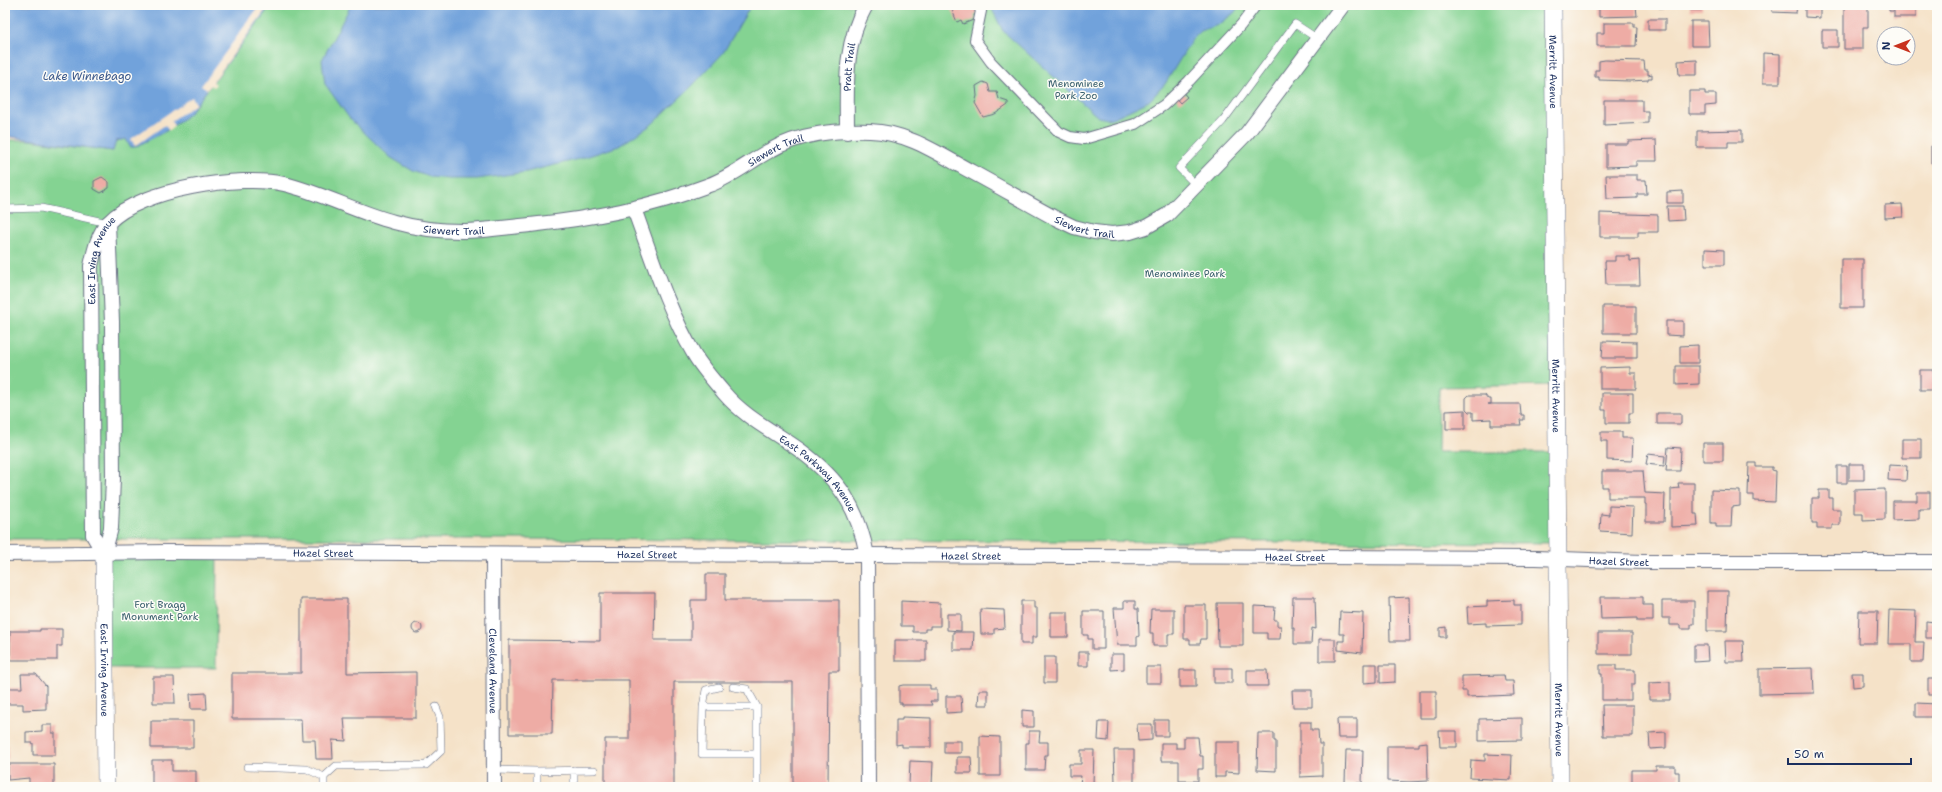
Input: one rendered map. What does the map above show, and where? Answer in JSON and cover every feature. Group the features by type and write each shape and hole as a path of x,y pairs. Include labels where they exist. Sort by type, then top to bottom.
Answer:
{"street":[{"name":"Pratt Trail","path":"847,132 847,63 851,40 858,18 866,5"},
{"path":"978,5 981,11 975,40 990,62 1059,132 1070,137 1084,140 1135,124 1164,105 1241,25 1256,5"},
{"name":"Siewert Trail","path":"108,223 135,203 168,193 225,183 269,182 317,193 394,222 439,229 463,231 594,217 634,209 711,184 790,140 803,136 872,131 913,140 1074,227 1094,232 1112,234 1130,232 1146,227 1167,215 1247,133 1343,5"},
{"name":"Merritt Avenue","path":"1554,5 1560,787"},
{"name":"East Parkway Avenue","path":"634,209 673,312 695,356 725,394 742,410 771,433 800,451 822,468 839,486 853,508 860,526 867,556 868,787"},
{"name":"East Irving Avenue","path":"104,554 93,534 90,279 94,253 108,223"},
{"name":"East Irving Avenue","path":"106,787 104,554 111,528 113,479 112,322 108,223"},
{"name":"Hazel Street","path":"5,554 104,554 166,552 1528,558 1642,562 1937,562"},
{"name":"Cleveland Avenue","path":"493,554 494,787"}],"lane":[{"path":"1196,185 1179,168 1223,121 1295,24 1318,40"},
{"path":"5,209 42,208 108,223"},
{"path":"733,686 747,689 757,707 757,787"},
{"path":"719,687 706,690 703,707 702,754 757,754"},
{"path":"324,787 324,777 336,766 426,765 441,751 440,717 436,707"},
{"path":"703,707 757,707"},
{"path":"247,767 307,769 324,777"},
{"path":"494,770 594,770"},
{"path":"574,770 574,784"},
{"path":"537,771 537,787"}],"green space":[{"name":"Menominee Park","path":"271,5 1544,5 1558,385 1439,387 1438,452 1558,452 1558,543 488,539 5,539 5,140 28,140 113,151 115,141 166,131 189,114"},
{"name":"Fort Bragg Monument Park","path":"217,552 216,668 105,668 104,554"}],"water":[{"name":"Lake Winnebago","path":"5,5 271,5 189,114 166,131 135,147 130,147 126,139 116,141 113,151 5,136"},
{"path":"351,5 751,5 723,53 691,87 651,125 619,146 579,159 526,172 477,179 449,179 430,177 413,171 390,157 350,119 325,84 322,60"},
{"path":"990,5 1240,5 1234,13 1218,25 1200,31 1193,38 1165,84 1149,101 1108,119 1098,117 1003,31"}],"pier":[{"path":"260,5 273,5 270,10 267,8 213,82 216,84 213,87 211,85 207,90 201,86"},
{"path":"192,97 196,104 171,121 174,126 169,131 165,125 135,146 131,139"}],"building":[{"path":"950,5 974,5 978,13 974,15 976,19 963,24 961,20 957,22"},
{"path":"1599,5 1636,5 1637,16 1599,17"},
{"path":"1659,5 1675,5 1675,7 1659,8"},
{"path":"1690,5 1702,5 1702,10 1690,10"},
{"path":"1772,5 1797,5 1796,13 1772,12"},
{"path":"1805,5 1820,5 1820,18 1805,17"},
{"path":"1844,5 1868,5 1868,27 1863,27 1863,49 1844,49"},
{"path":"1889,5 1916,5 1916,17 1894,17 1894,11 1889,11"},
{"path":"1648,19 1665,19 1665,30 1648,30"},
{"path":"1691,21 1708,21 1709,46 1691,46"},
{"path":"1604,23 1634,23 1634,27 1637,27 1636,46 1597,46 1597,33 1604,33"},
{"path":"1822,30 1838,30 1838,47 1822,47"},
{"path":"1763,53 1780,54 1780,83 1763,83"},
{"path":"1697,60 1697,75 1679,75 1678,61"},
{"path":"1599,61 1644,61 1645,70 1648,70 1648,75 1652,74 1652,78 1648,78 1648,80 1630,81 1599,80 1599,77 1595,77 1595,70 1599,70"},
{"path":"983,82 988,84 990,92 997,92 999,99 1008,102 1008,105 995,114 983,117 975,103 977,96 976,86"},
{"path":"1181,90 1187,97 1180,103 1174,96"},
{"path":"1689,91 1705,91 1705,94 1716,94 1716,105 1705,106 1705,114 1689,114"},
{"path":"1604,100 1642,100 1642,111 1648,111 1648,123 1604,125"},
{"path":"1742,130 1742,142 1728,142 1728,147 1697,147 1697,131"},
{"path":"1656,140 1657,161 1636,161 1636,166 1606,167 1606,144 1628,144 1628,141"},
{"path":"1931,146 1937,146 1937,163 1931,163"},
{"path":"1606,175 1637,175 1637,180 1646,180 1647,194 1637,194 1637,198 1607,199"},
{"path":"102,177 109,182 109,188 101,193 94,189 94,181"},
{"path":"1683,191 1683,203 1667,203 1667,192"},
{"path":"1902,204 1903,217 1885,218 1885,205"},
{"path":"1667,206 1683,206 1684,220 1668,221"},
{"path":"1600,213 1658,215 1658,232 1638,232 1638,237 1600,237"},
{"path":"1705,249 1724,250 1724,265 1705,265"},
{"path":"1615,256 1630,256 1630,261 1639,260 1640,285 1606,285 1605,261 1615,261"},
{"path":"1841,259 1863,259 1863,308 1841,308"},
{"path":"1603,306 1636,306 1636,333 1603,333"},
{"path":"1666,321 1683,321 1683,336 1666,335"},
{"path":"1603,341 1637,342 1637,358 1602,358"},
{"path":"1698,345 1698,363 1680,363 1680,346"},
{"path":"1676,366 1699,366 1699,384 1676,385"},
{"path":"1630,367 1630,373 1636,373 1636,389 1600,389 1600,368"},
{"path":"1920,370 1937,370 1937,390 1920,390"},
{"path":"1602,393 1633,393 1633,413 1629,413 1629,423 1606,423 1606,410 1602,410"},
{"path":"1469,395 1485,395 1488,399 1491,399 1491,404 1520,404 1521,415 1524,415 1524,420 1520,420 1521,425 1491,425 1491,419 1473,420 1473,412 1469,412 1466,409 1466,398"},
{"path":"1465,410 1465,429 1446,429 1446,411"},
{"path":"1657,413 1681,413 1681,424 1657,424"},
{"path":"1601,432 1622,432 1622,438 1633,438 1632,461 1607,460 1607,441 1601,441"},
{"path":"1902,439 1921,439 1921,458 1902,458"},
{"path":"1703,443 1723,443 1723,461 1703,461"},
{"path":"1668,447 1681,448 1680,471 1666,471"},
{"path":"1648,454 1665,456 1664,466 1646,464"},
{"path":"1749,463 1756,463 1756,467 1772,467 1772,470 1776,471 1775,502 1754,501 1754,495 1748,495"},
{"path":"1849,464 1864,464 1864,480 1849,480"},
{"path":"1889,465 1907,466 1906,481 1888,480"},
{"path":"1837,466 1847,466 1847,483 1837,483"},
{"path":"1602,471 1643,471 1645,493 1665,494 1664,522 1646,522 1645,498 1608,498 1608,487 1602,487"},
{"path":"1678,483 1694,483 1694,514 1697,514 1698,526 1671,527 1671,489 1679,488"},
{"path":"1885,489 1885,519 1863,520 1863,513 1854,513 1854,490"},
{"path":"1711,490 1740,491 1740,506 1732,507 1731,527 1716,527 1716,523 1711,523"},
{"path":"1819,490 1829,490 1829,498 1832,498 1832,509 1840,509 1840,525 1832,525 1832,529 1817,529 1817,523 1812,523 1812,498 1819,498"},
{"path":"1917,492 1930,492 1930,509 1919,509 1919,519 1893,520 1893,501 1917,501"},
{"path":"1609,506 1633,507 1632,533 1600,531 1601,514 1609,515"},
{"path":"706,574 725,574 725,600 839,600 839,671 829,671 828,787 793,787 793,682 674,682 674,787 605,787 605,739 629,739 629,680 553,680 552,734 509,734 509,640 600,641 600,593 655,593 654,640 691,640 691,600 706,600"},
{"path":"1707,591 1728,591 1727,631 1707,631"},
{"path":"1293,597 1315,597 1316,629 1312,628 1311,644 1294,644 1294,628 1292,628"},
{"path":"1409,597 1410,641 1390,641 1389,598"},
{"path":"1600,597 1643,597 1643,605 1653,605 1653,621 1637,621 1637,618 1601,619"},
{"path":"301,599 347,599 347,673 416,672 416,718 344,718 346,741 332,740 333,759 316,759 315,740 302,740 301,719 232,719 232,673 301,673"},
{"path":"1514,600 1514,605 1521,605 1521,625 1486,626 1486,623 1468,624 1467,607 1487,606 1487,601"},
{"path":"901,601 940,603 940,626 930,626 930,629 925,629 925,632 913,632 913,626 901,626"},
{"path":"1021,601 1034,601 1034,608 1037,608 1037,637 1032,637 1032,644 1021,644"},
{"path":"1124,601 1135,601 1135,609 1138,609 1139,636 1137,637 1137,645 1117,645 1114,608 1124,608"},
{"path":"1662,601 1694,601 1694,624 1691,624 1691,629 1680,629 1680,625 1670,625 1670,618 1662,618"},
{"path":"1217,603 1243,603 1243,646 1218,646"},
{"path":"1184,605 1206,605 1206,639 1201,639 1200,644 1190,644 1190,639 1184,639"},
{"path":"1254,606 1275,607 1274,620 1277,620 1277,626 1281,626 1280,639 1267,639 1267,633 1254,633"},
{"path":"980,609 1004,610 1005,628 994,629 994,634 981,634"},
{"path":"1151,609 1174,609 1174,634 1168,634 1168,646 1153,646 1153,633 1150,633"},
{"path":"1934,609 1937,609 1935,638 1926,638 1926,621 1934,622"},
{"path":"1889,610 1916,611 1915,642 1924,642 1923,662 1911,662 1911,644 1888,644"},
{"path":"1083,611 1104,611 1104,649 1092,649 1092,639 1088,639 1088,635 1083,635"},
{"path":"1859,611 1878,611 1877,643 1858,643"},
{"path":"1051,612 1068,612 1068,637 1051,637"},
{"path":"1340,612 1363,613 1362,653 1338,650 1338,641 1344,641 1344,634 1339,634"},
{"path":"947,614 961,614 961,631 947,630"},
{"path":"415,623 419,623 422,628 419,633 415,633 412,630 412,626"},
{"path":"1446,627 1446,637 1440,637 1440,628"},
{"path":"40,629 62,629 62,646 57,646 57,660 10,660 10,631 40,631"},
{"path":"953,632 974,632 973,650 953,650"},
{"path":"1598,633 1632,633 1632,654 1598,654"},
{"path":"1319,639 1335,639 1335,661 1319,661"},
{"path":"895,640 926,640 926,661 895,661"},
{"path":"1725,641 1743,641 1744,662 1726,662"},
{"path":"1694,645 1707,645 1708,661 1694,662"},
{"path":"1078,652 1088,652 1088,666 1078,666"},
{"path":"1111,654 1124,654 1124,669 1111,670"},
{"path":"1044,657 1055,657 1055,683 1044,683"},
{"path":"1364,664 1377,664 1377,682 1364,683"},
{"path":"1380,665 1395,665 1395,682 1380,683"},
{"path":"1600,665 1616,665 1616,670 1635,670 1635,685 1631,685 1631,700 1602,700 1602,674 1600,674"},
{"path":"1146,667 1161,667 1161,683 1146,683"},
{"path":"1214,668 1232,668 1232,683 1214,683"},
{"path":"1813,668 1814,693 1759,694 1759,669"},
{"path":"1180,670 1196,670 1196,687 1180,687"},
{"path":"1247,670 1267,670 1268,686 1247,686"},
{"path":"1852,673 1863,673 1863,686 1853,687"},
{"path":"21,674 36,674 46,686 46,709 23,710 23,704 5,704 5,688 22,688"},
{"path":"1504,675 1505,681 1513,681 1514,695 1467,697 1467,691 1462,691 1462,676"},
{"path":"153,677 174,677 175,703 153,703"},
{"path":"1928,679 1937,679 1937,695 1928,695"},
{"path":"1670,682 1670,700 1649,700 1649,683"},
{"path":"930,685 930,689 937,689 937,701 930,701 932,705 902,705 902,703 899,703 899,686"},
{"path":"979,690 988,690 988,705 978,705"},
{"path":"1292,690 1312,690 1312,707 1293,707"},
{"path":"1419,691 1436,691 1436,718 1419,718"},
{"path":"206,693 207,709 191,709 190,694"},
{"path":"946,696 961,696 962,712 946,713"},
{"path":"1916,703 1937,704 1937,717 1916,717"},
{"path":"1602,705 1633,705 1633,736 1603,736"},
{"path":"1022,710 1034,711 1034,727 1022,727"},
{"path":"902,717 931,718 931,747 902,747 902,744 896,745 896,720 902,720"},
{"path":"1522,718 1522,740 1479,741 1479,719"},
{"path":"1337,719 1357,719 1357,738 1338,738"},
{"path":"1155,720 1168,720 1168,736 1155,736"},
{"path":"151,721 193,721 193,748 151,748"},
{"path":"1099,722 1109,722 1108,741 1098,740"},
{"path":"1300,722 1311,722 1311,730 1318,730 1319,744 1322,744 1322,776 1300,777"},
{"path":"1137,724 1152,724 1152,740 1138,741"},
{"path":"42,725 52,725 52,733 55,733 55,755 33,755 33,743 26,743 26,732 42,731"},
{"path":"1029,731 1040,731 1039,742 1048,742 1048,755 1045,755 1044,770 1026,770 1026,743 1029,743"},
{"path":"1439,731 1457,731 1457,747 1440,747"},
{"path":"1666,732 1666,748 1650,749 1649,733"},
{"path":"1258,733 1274,733 1274,741 1276,741 1276,771 1257,770"},
{"path":"980,736 1000,737 1000,776 980,776"},
{"path":"1184,737 1198,737 1200,756 1203,756 1203,769 1198,769 1198,781 1179,781 1179,761 1161,761 1161,743 1176,743 1176,748 1184,748"},
{"path":"944,741 961,741 961,753 944,753"},
{"path":"1215,742 1239,742 1239,773 1225,772 1225,777 1215,777"},
{"path":"1427,742 1428,781 1387,781 1387,746 1419,746 1419,743"},
{"path":"5,745 8,745 8,759 5,759"},
{"path":"1081,750 1094,750 1093,785 1080,785 1081,776 1069,776 1069,764 1081,764"},
{"path":"1114,750 1134,750 1134,783 1115,783"},
{"path":"1346,750 1363,750 1362,783 1345,783"},
{"path":"1485,754 1512,755 1511,780 1470,778 1471,760 1485,761"},
{"path":"957,757 971,757 972,773 957,773"},
{"path":"152,760 172,760 172,771 196,771 196,787 152,787"},
{"path":"910,761 933,762 932,786 909,785"},
{"path":"8,764 54,764 54,786 37,787 37,785 29,785 29,778 8,780"},
{"path":"1656,766 1675,766 1675,772 1679,772 1679,787 1632,787 1632,770 1656,770"}],"park label":[{"name":"Menominee Park Zoo","path":"1076,88"}]}
